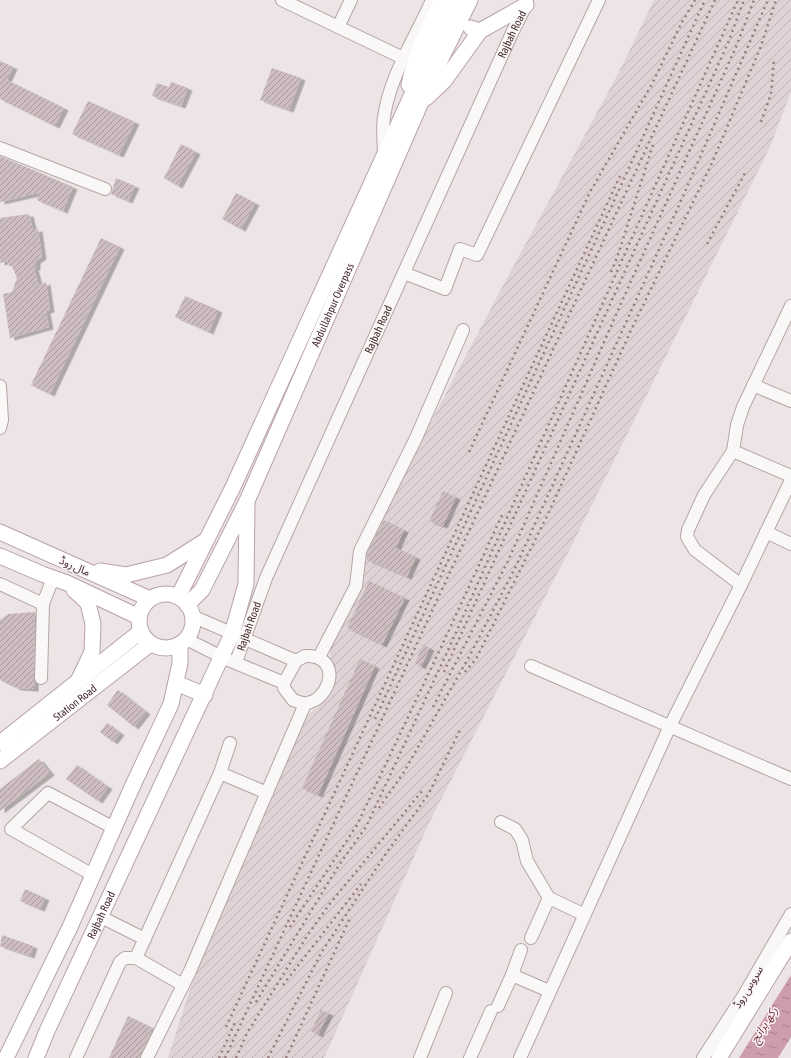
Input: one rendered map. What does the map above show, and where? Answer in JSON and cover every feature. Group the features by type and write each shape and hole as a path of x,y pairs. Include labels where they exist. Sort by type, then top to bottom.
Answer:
{"main road":[{"path":"403,116 411,72 427,31 442,0"},
{"name":"Abdullahpur Overpass","path":"186,606 206,540 403,116 455,0"},
{"name":"Abdullahpur Overpass","path":"186,606 202,590 247,501 421,103 470,0"},
{"path":"421,103 444,81 480,31 527,3"},
{"path":"458,25 480,31"},
{"name":"Rajbah Road","path":"36,1058 205,695 229,659 238,636 246,584 247,501"},
{"name":"مال روڈ","path":"0,532 150,599"},
{"path":"81,568 126,575 170,564 206,540"},
{"name":"مال روڈ","path":"0,556 60,580 139,617"},
{"path":"60,580 88,603 93,624 92,652 75,685"},
{"path":"164,594 186,606 193,624 183,641 165,648 150,644 140,632 139,617 145,604 150,599 164,594"},
{"name":"Station Road","path":"0,743 140,632"},
{"name":"Rajbah Road","path":"6,1058 70,927 171,704 183,641"},
{"name":"Station Road","path":"0,762 150,644"},
{"path":"176,682 205,695"},
{"path":"96,869 121,873"},
{"path":"719,1058 791,941"},
{"path":"760,993 791,949"}],"street":[{"path":"282,0 403,58"},
{"path":"338,27 351,0"},
{"path":"384,157 384,118 390,91 403,58 432,0"},
{"path":"404,273 445,289 460,249 477,255 599,0"},
{"name":"Rajbah Road","path":"238,636 269,571 527,3"},
{"path":"0,148 105,189"},
{"path":"741,585 695,550 687,537 688,530 704,495 733,451 736,425 753,385 788,322 791,306"},
{"path":"319,657 356,586 360,551 416,438 463,330"},
{"path":"753,385 791,401"},
{"path":"0,386 2,413 0,428"},
{"path":"733,451 791,476"},
{"path":"520,1058 583,914 670,726 741,585 791,480"},
{"path":"766,532 791,544"},
{"path":"41,678 43,604 60,580"},
{"path":"0,584 43,604"},
{"path":"186,606 238,636 296,661"},
{"path":"183,641 284,683"},
{"path":"305,656 319,657 328,667 327,682 320,697 305,704 299,703 290,697 284,688 284,683 296,661 305,656"},
{"path":"531,666 791,779"},
{"path":"147,1058 183,985 268,793 305,704"},
{"path":"136,958 220,773 230,743"},
{"path":"220,773 268,793"},
{"path":"96,869 11,829 48,793 114,828"},
{"path":"500,822 515,829 522,840 527,860 549,898 583,914"},
{"path":"531,938 549,898"},
{"name":"سروس روڈ","path":"703,1058 744,994 791,914"},
{"path":"101,917 145,939"},
{"path":"470,1058 512,975 521,950"},
{"path":"76,1058 120,962 124,958 136,958 183,985"},
{"path":"512,975 549,991"},
{"path":"420,1058 446,993"}],"shaded area":[{"path":"654,0 791,0 791,92 769,149 578,533 430,821 324,1058 168,1058 197,967 307,715 321,705 332,674 330,650 359,589 361,554 507,278 619,72"}],"water":[{"name":"رکھ برانچ","path":"791,975 791,1037 778,1058 739,1058"}],"building":[{"path":"0,61 13,67 7,80 64,108 55,126 0,99"},
{"path":"272,68 301,78 289,110 260,100"},
{"path":"171,82 188,88 181,106 152,96 157,83 169,87"},
{"path":"88,101 135,122 119,155 72,134"},
{"path":"181,144 196,152 178,186 164,178"},
{"path":"0,156 73,187 63,211 37,200 39,193 0,202"},
{"path":"116,178 135,186 128,201 111,194"},
{"path":"236,193 255,203 241,229 222,219"},
{"path":"29,214 33,230 38,229 42,257 36,261 36,268 34,268 39,285 46,282 50,310 46,311 49,327 10,338 3,294 12,292 17,278 12,266 9,266 7,261 0,263 0,218"},
{"path":"101,238 120,247 50,394 31,385"},
{"path":"185,296 218,310 209,332 175,317"},
{"path":"443,491 456,497 443,526 429,521"},
{"path":"384,520 404,530 396,548 416,557 407,577 367,560 367,553"},
{"path":"369,581 405,598 382,645 347,628"},
{"path":"35,612 34,689 17,688 0,680 0,620 8,614"},
{"path":"423,645 430,648 421,667 415,663"},
{"path":"360,659 375,666 318,795 302,788"},
{"path":"118,690 146,712 134,727 107,705"},
{"path":"107,723 120,733 113,742 100,732"},
{"path":"39,759 50,773 0,811 0,789"},
{"path":"77,765 108,787 98,801 66,779"},
{"path":"25,889 45,898 40,909 20,901"},
{"path":"2,935 33,946 30,956 0,946"},
{"path":"321,1010 329,1013 318,1035 311,1031"},
{"path":"128,1016 153,1028 139,1058 109,1058"}],"railway":[{"path":"469,452 590,192 652,84 682,22 695,0"},
{"path":"375,719 705,0"},
{"path":"225,1058 715,0"},
{"path":"256,1002 339,865 366,827 449,648 738,0"},
{"path":"444,672 728,43 744,0"},
{"path":"433,707 508,561 736,47 754,0"},
{"path":"379,808 404,772 470,655 516,566 684,194 768,0"},
{"path":"465,672 476,659 549,512 632,328 712,163 761,46 776,0"},
{"path":"761,122 771,94 774,59"},
{"path":"611,272 618,255 653,145"},
{"path":"707,244 745,173"},
{"path":"226,1027 620,176"},
{"path":"290,927 357,825 503,513"},
{"path":"268,1058 321,953 387,852 428,795 460,730"},
{"path":"236,1058 247,1033 307,936 328,906 422,791"},
{"path":"283,985 361,884"},
{"path":"286,1058 350,918"},
{"path":"219,1058 236,1020"}]}
